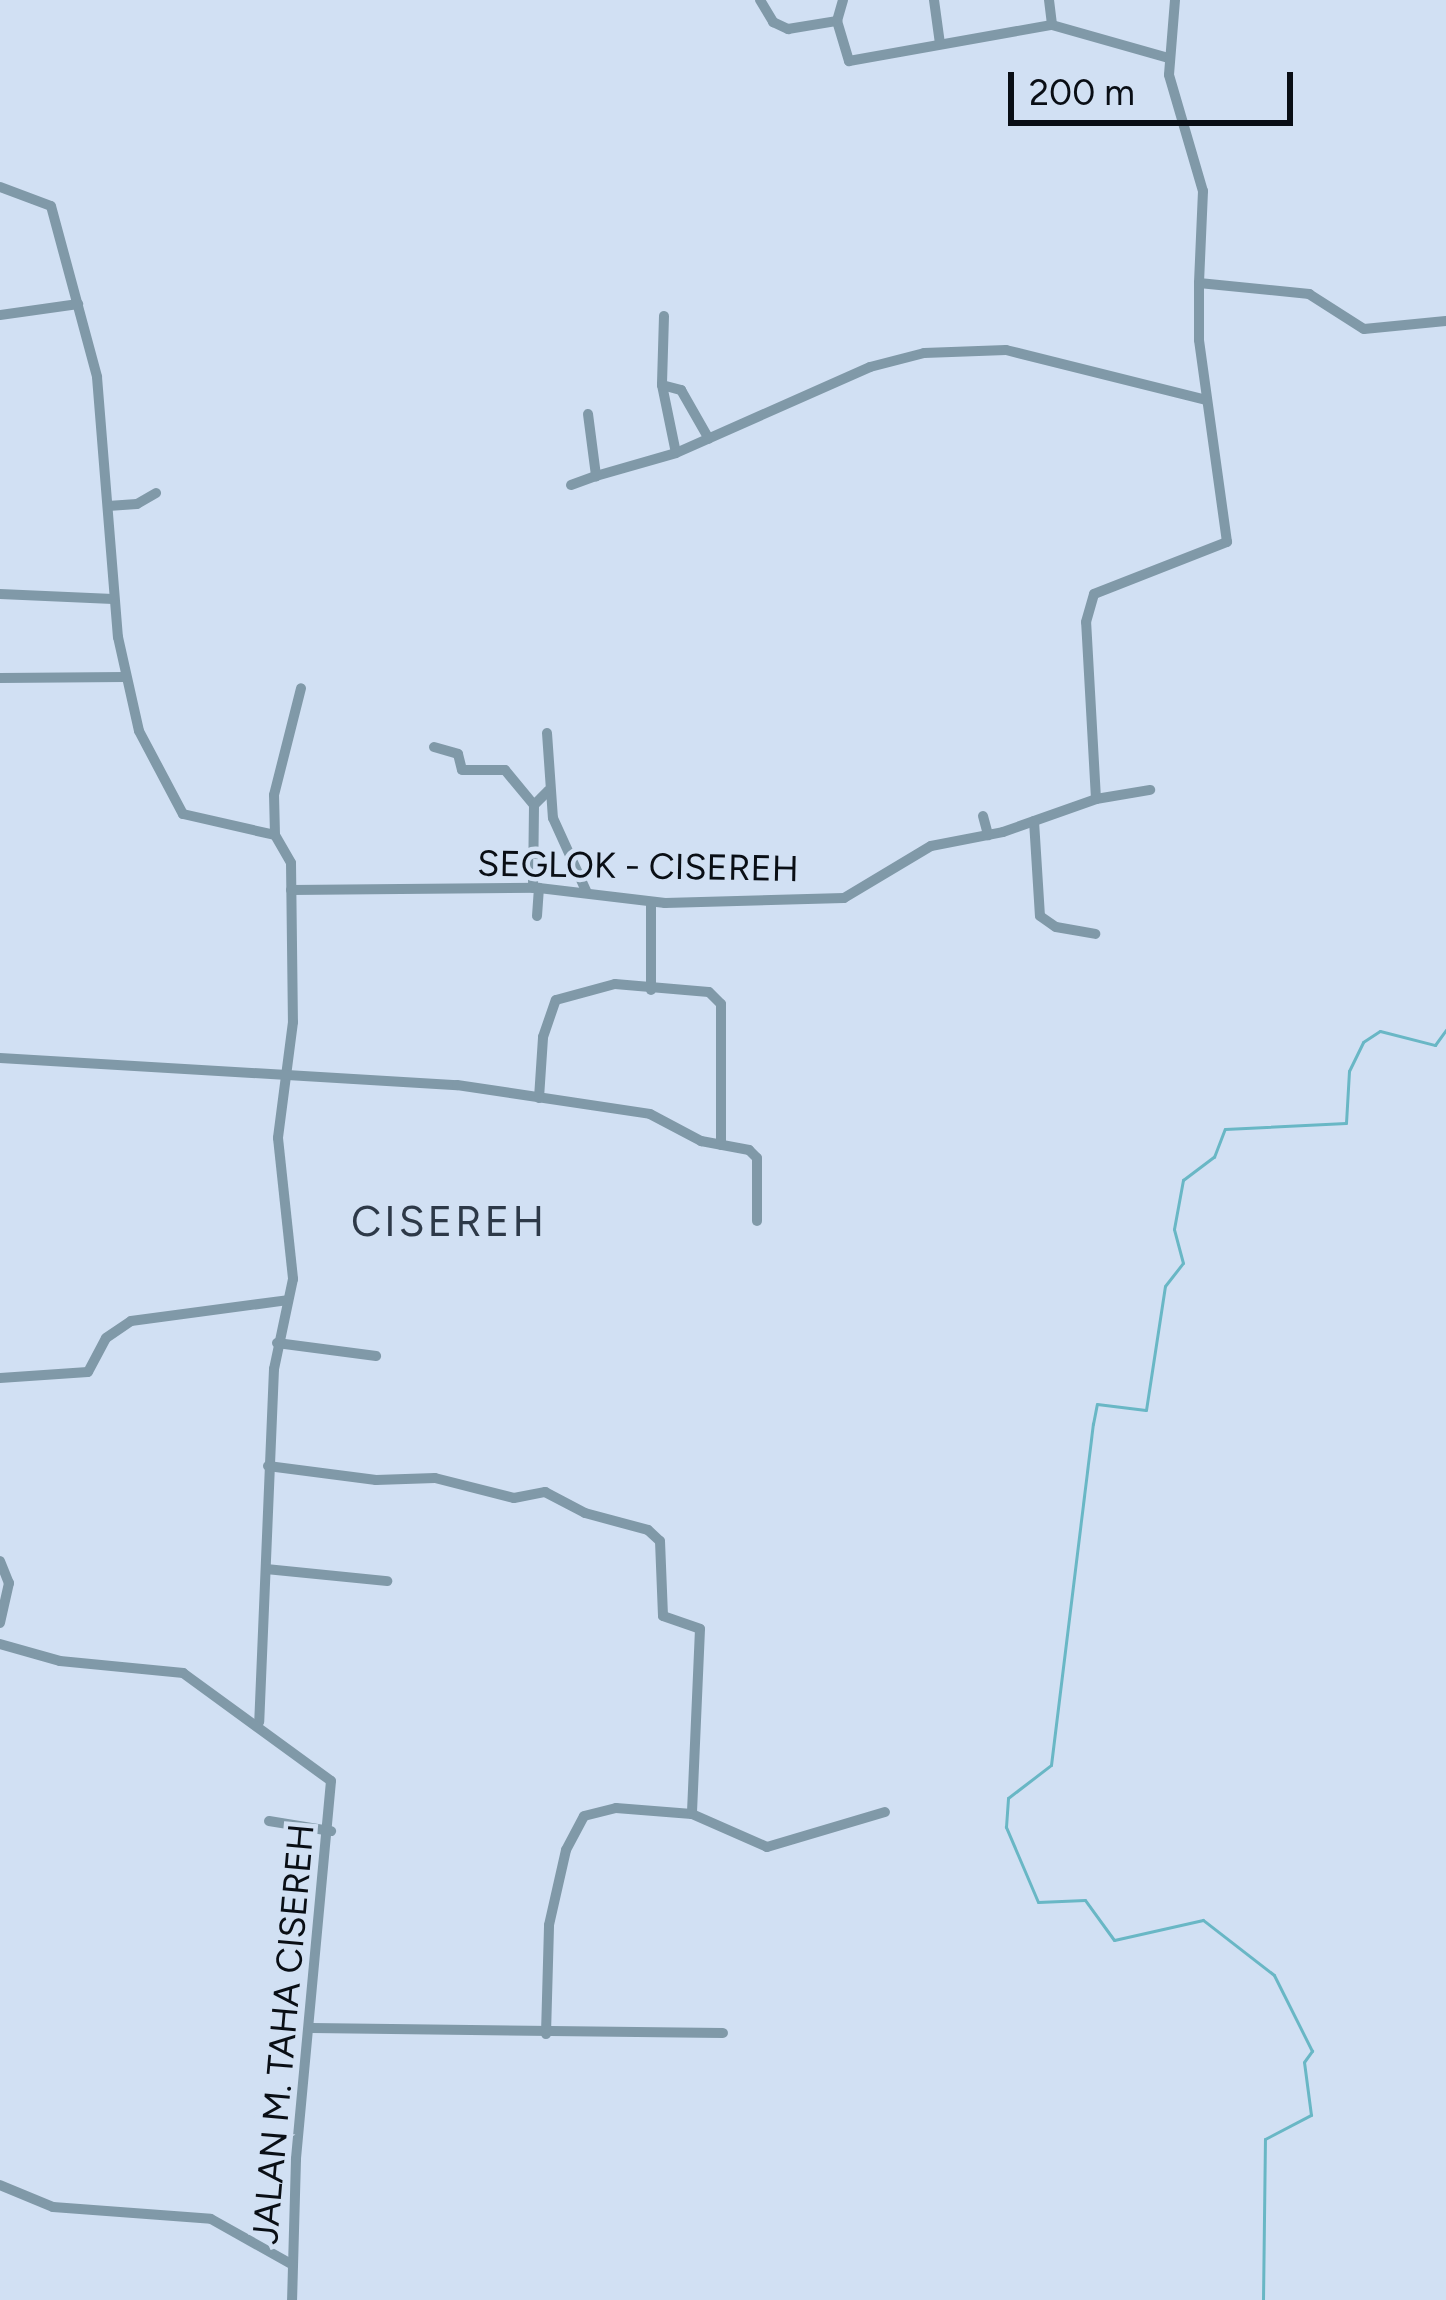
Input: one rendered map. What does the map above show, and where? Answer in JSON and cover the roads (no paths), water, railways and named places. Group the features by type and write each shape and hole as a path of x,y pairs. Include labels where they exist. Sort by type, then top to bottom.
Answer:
{"street":[{"path":"760,0 773,22 788,29 837,21"},
{"path":"843,0 837,21 849,61 1052,25 1169,58"},
{"path":"934,0 940,44"},
{"path":"1049,0 1052,25"},
{"path":"1096,799 1087,608 1106,584 1227,542 1206,400 1199,284 1203,191 1169,58 1175,0"},
{"path":"0,188 51,206 78,304 104,420 113,598 139,731 183,814 274,835 289,853 292,890 286,1075 278,1138 292,1271 277,1343 259,1722 169,1667 61,1661 0,1644"},
{"path":"1199,284 1310,294 1364,329 1444,317"},
{"path":"0,315 78,304"},
{"path":"664,316 662,385 676,453"},
{"path":"571,485 676,453 870,367 955,349 1006,350 1206,400"},
{"path":"662,385 681,390 709,439"},
{"path":"588,414 596,476"},
{"path":"108,506 137,505 156,493"},
{"path":"0,594 113,598"},
{"path":"0,678 125,677"},
{"path":"274,835 274,794 301,688"},
{"path":"547,733 548,791 587,893"},
{"path":"434,747 458,754 462,770 508,772 534,806 537,916"},
{"name":"SEGLOK - CISEREH","path":"292,890 536,888 651,902 844,898 917,851 988,835 1096,799 1150,790"},
{"path":"534,806 548,791"},
{"path":"983,816 988,835"},
{"path":"1034,821 1040,916 1056,928 1095,934"},
{"path":"651,902 651,990"},
{"path":"539,1098 543,1037 556,1000 615,984 709,992 721,1004 721,1145"},
{"path":"0,1058 286,1075 539,1098 650,1114 757,1158 757,1221"},
{"path":"0,1378 88,1372 106,1338 131,1321 288,1300"},
{"path":"277,1343 376,1356"},
{"path":"268,1466 376,1480 435,1478 514,1498 545,1492 585,1514 648,1530 660,1541 663,1616 700,1629 692,1814"},
{"path":"0,1561 9,1583 0,1623"},
{"path":"266,1569 387,1581"},
{"name":"JALAN M. TAHA CISEREH","path":"259,1722 331,1781 331,1832 298,2132 292,2300"},
{"path":"546,2034 549,1925 577,1822 616,1808 692,1814 767,1847 885,1812"},
{"path":"269,1821 331,1832"},
{"path":"312,2028 546,2034 723,2032"},
{"path":"0,2186 53,2207 211,2218 293,2265"}],"waterway":[{"path":"1263,2300 1265,2139 1311,2115 1304,2062 1312,2051 1274,1975 1203,1920 1114,1940 1085,1900 1038,1902 1006,1827 1008,1798 1051,1765 1097,1404 1146,1410 1165,1286 1183,1263 1174,1229 1183,1180 1214,1157 1225,1129 1346,1123 1349,1071 1363,1042 1380,1031 1435,1045 1446,1030"}],"district":[{"name":"CISEREH","path":"449,1222"}]}
